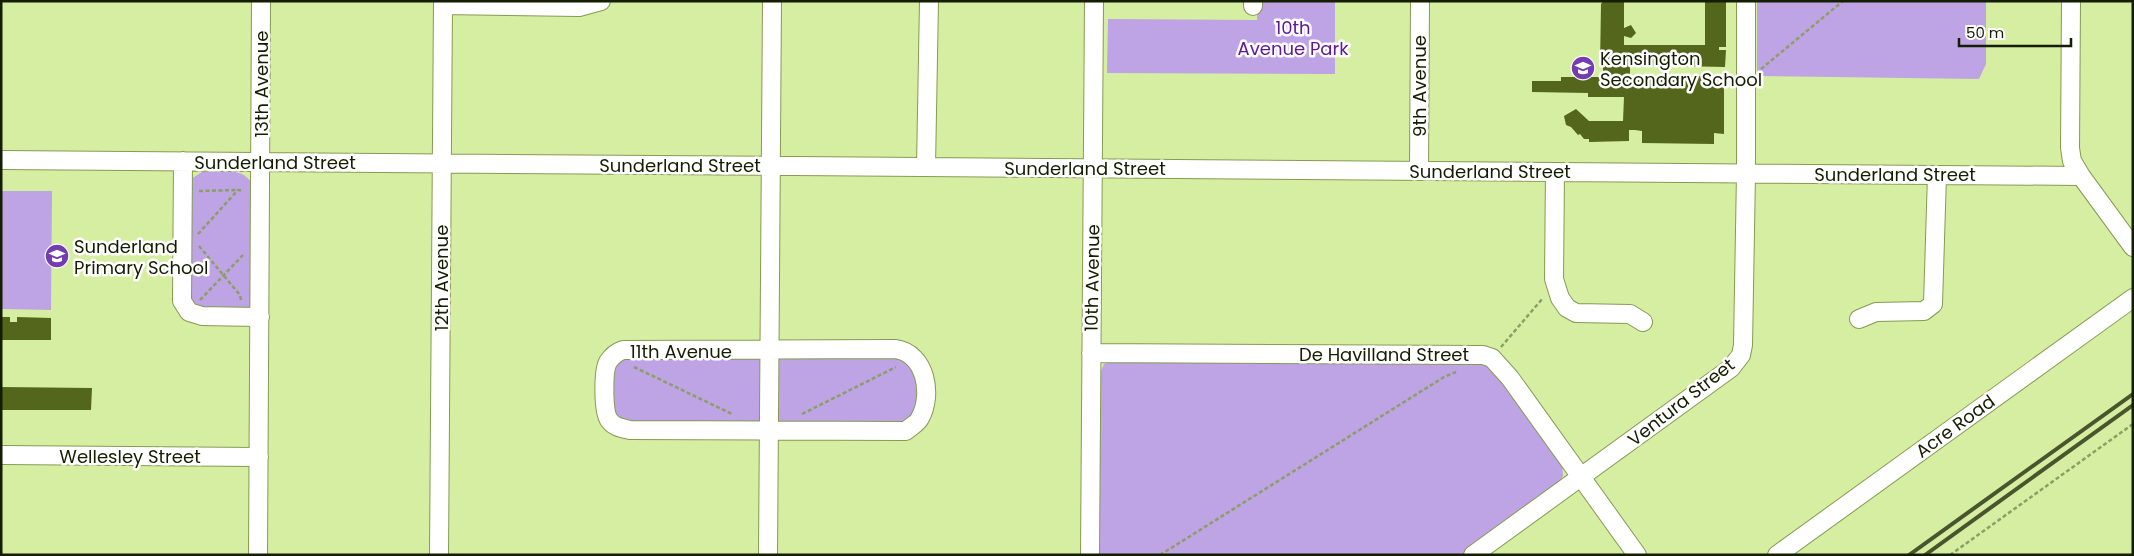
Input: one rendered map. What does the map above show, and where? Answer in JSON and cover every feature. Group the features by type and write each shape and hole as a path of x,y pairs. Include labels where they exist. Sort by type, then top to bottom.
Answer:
{"street":[{"name":"13th Avenue","path":"258,555 261,1"},
{"path":"442,3 579,7 601,1"},
{"path":"768,555 772,1"},
{"path":"926,167 929,1"},
{"name":"10th Avenue","path":"1090,555 1094,1"},
{"name":"9th Avenue","path":"1419,171 1420,1"},
{"name":"Ventura Street","path":"1473,555 1731,368 1741,355 1743,346 1746,173 1746,1"},
{"path":"2071,1 2070,148 2072,161 2133,247"},
{"name":"12th Avenue","path":"440,555 442,3"},
{"name":"Sunderland Street","path":"1,160 2081,176"},
{"path":"183,161 182,301 189,312 202,316 260,317"},
{"path":"1555,172 1554,279 1560,298 1567,308 1576,312 1630,314 1643,322"},
{"path":"1859,319 1876,312 1924,311 1933,304 1937,175"},
{"name":"Acre Road","path":"1776,555 2133,298"},
{"name":"11th Avenue","path":"623,350 770,351 903,350 915,357 924,375 925,390 920,419 906,431 618,428 608,419 605,406 605,384 608,362 617,352 623,350"},
{"name":"De Havilland Street","path":"1091,353 1472,354 1492,358 1510,378 1637,555"},
{"name":"Wellesley Street","path":"1,455 259,457"}],"path":[{"path":"1746,80 1843,1"},
{"path":"183,191 238,190"},
{"path":"234,194 194,239 240,295 242,303"},
{"path":"199,301 245,253"},
{"path":"1492,358 1546,294"},
{"path":"1160,555 1444,377 1460,370"},
{"path":"1950,555 2133,424"}],"green space":[{"name":"10th Avenue Park","path":"1258,1 1335,1 1335,74 1107,73 1108,19 1257,20"},
{"path":"1757,1 1986,1 1986,64 1979,79 1757,76"},
{"path":"202,172 237,172 249,179 253,185 252,304 247,311 200,311 188,300 191,179"},
{"path":"1,191 52,191 51,310 1,309"},
{"path":"903,350 925,390 906,431 630,430 608,419 613,357"},
{"path":"1119,358 1470,360 1490,364 1562,461 1563,476 1557,487 1462,555 1097,555 1098,378 1104,364"}],"building":[{"path":"1603,1 1624,1 1624,28 1631,25 1636,33 1631,38 1624,36 1624,45 1705,45 1705,1 1726,1 1726,47 1719,47 1719,50 1726,50 1725,67 1630,65 1630,77 1714,76 1714,86 1724,86 1724,134 1714,133 1714,144 1642,143 1642,131 1635,130 1629,130 1629,141 1589,142 1589,139 1584,139 1566,125 1564,116 1576,109 1589,121 1623,121 1624,97 1588,97 1588,93 1532,92 1532,81 1561,81 1561,77 1603,77 1603,66 1600,66 1601,4"},
{"path":"1,317 10,317 10,322 17,322 17,317 51,318 51,340 1,340"},
{"path":"1,387 92,388 91,410 1,410"}],"railway":[{"path":"1909,555 2133,394"},
{"path":"1925,555 2133,405"}],"place":[{"name":"Kensington Secondary School","path":"1583,68"},
{"name":"Sunderland Primary School","path":"57,256"}]}
